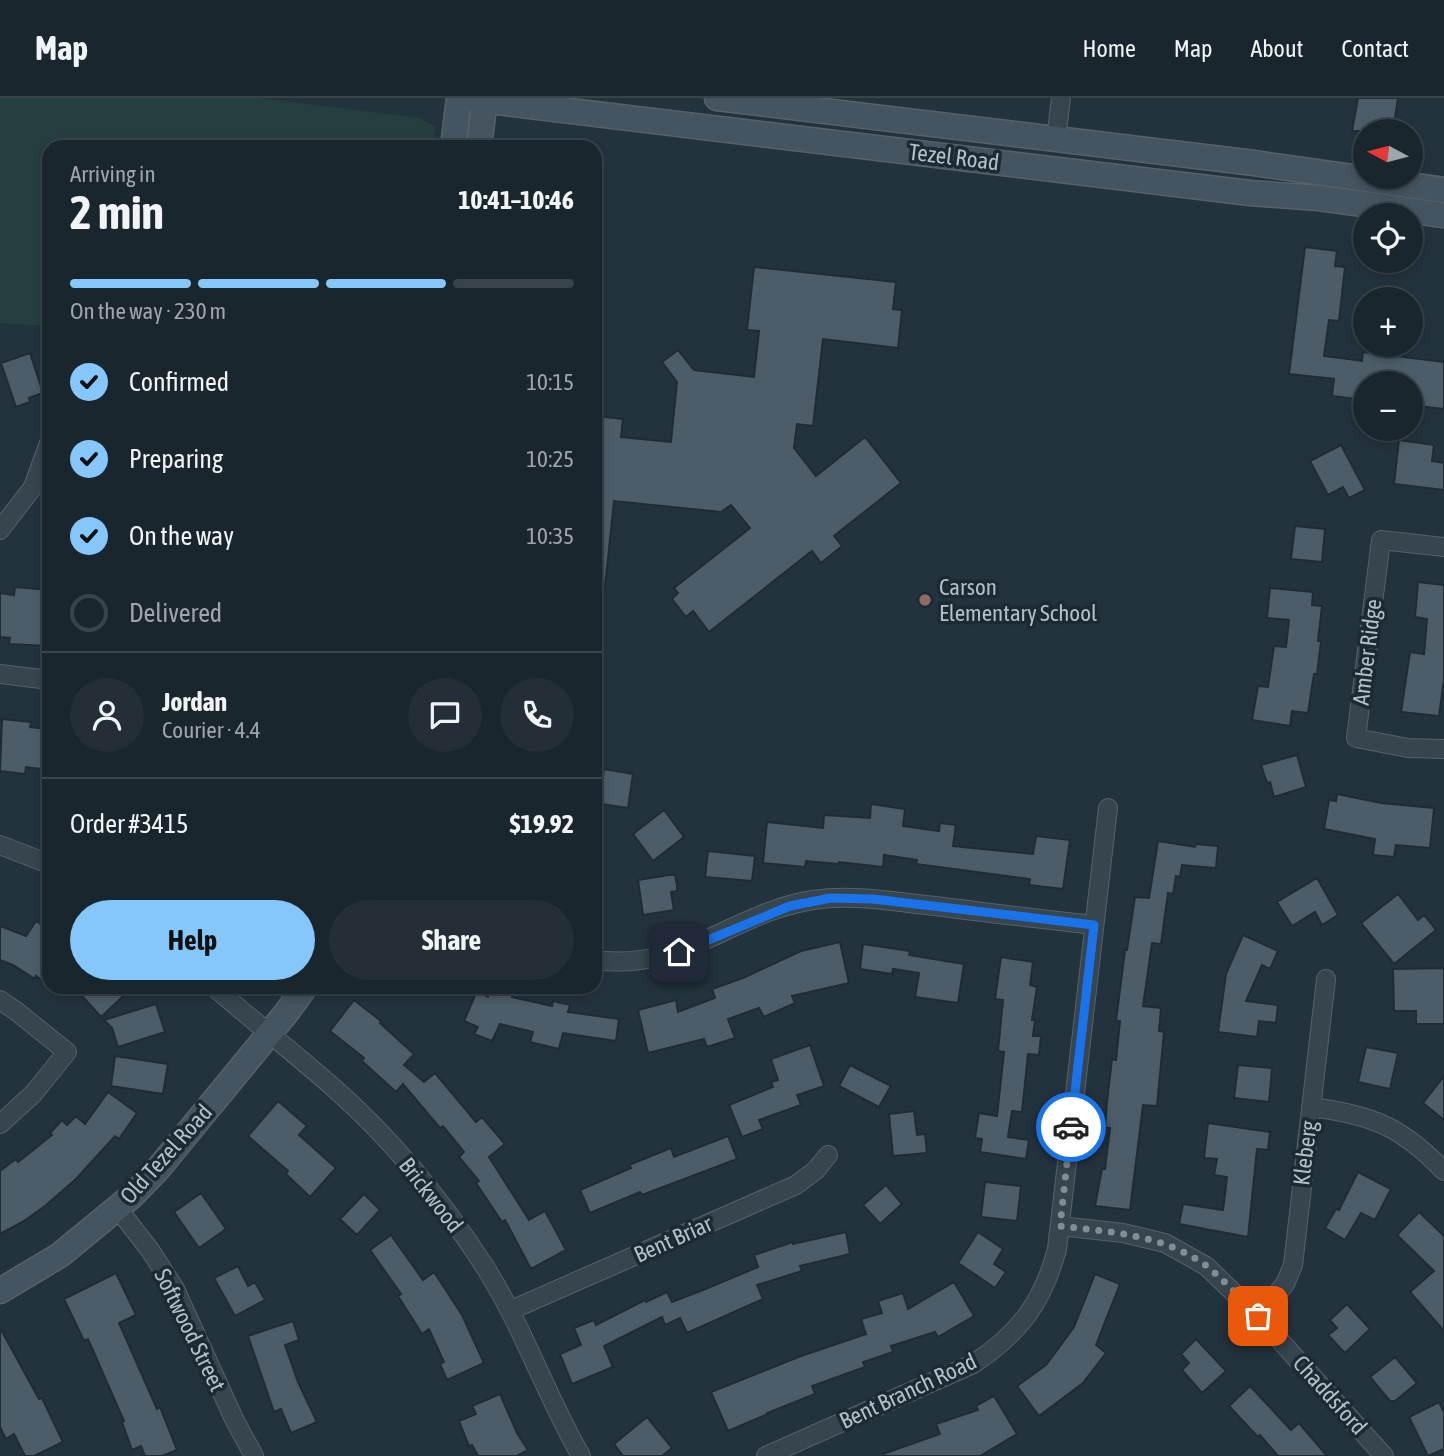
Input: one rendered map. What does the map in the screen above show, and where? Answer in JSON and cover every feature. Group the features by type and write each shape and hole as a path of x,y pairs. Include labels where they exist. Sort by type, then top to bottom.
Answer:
{"main road":[{"name":"Tezel Road","path":"717,98 840,105 1056,139 1444,190"},
{"name":"Tezel Road","path":"473,99 1444,215"},
{"path":"456,140 473,99"},
{"path":"473,99 478,140"},
{"name":"Old Tezel Road","path":"0,1291 60,1255 118,1209 158,1169 299,994"}],"street":[{"path":"1056,139 1061,98"},
{"path":"0,530 33,487 42,462"},
{"name":"Amber Ridge","path":"1444,547 1381,540 1356,738 1408,748 1444,749"},
{"path":"0,674 42,679"},
{"name":"Bent Branch Road","path":"765,1456 972,1364 991,1352 1017,1329 1037,1302 1051,1271 1060,1226 1108,808"},
{"path":"0,845 42,861"},
{"path":"602,960 660,957 679,952 790,906 831,898 873,899 1094,925"},
{"name":"Kleberg","path":"1258,1316 1285,1284 1293,1265 1326,979"},
{"name":"Brickwood","path":"222,994 337,1091 413,1168 450,1216 510,1310 563,1424 581,1456"},
{"path":"0,1000 66,1052 33,1094 0,1124"},
{"path":"1311,1107 1360,1115 1393,1128 1422,1148 1444,1171"},
{"name":"Bent Briar","path":"510,1310 796,1185 816,1170 828,1155"},
{"name":"Softwood Street","path":"118,1209 150,1250 174,1289 254,1456"},
{"name":"Chaddsford","path":"1060,1226 1123,1233 1165,1243 1206,1266 1258,1316 1384,1456"}],"green space":[{"path":"0,98 259,98 419,118 435,127 433,140 42,140 42,326 0,323"}],"building":[{"path":"1358,98 1398,98 1395,119 1354,119"},
{"path":"1305,247 1337,251 1335,266 1345,267 1339,321 1329,320 1324,356 1362,361 1362,357 1404,357 1444,362 1444,409 1423,407 1423,371 1353,371 1353,399 1332,396 1334,379 1289,374"},
{"path":"754,267 896,282 893,309 902,310 898,348 823,339 813,426 797,424 794,448 816,476 865,437 901,483 834,536 842,546 821,563 812,551 709,632 693,611 686,617 672,599 678,593 674,588 750,528 731,505 721,512 614,501 605,587 602,587 602,417 623,419 621,437 671,442 677,382 662,362 678,350 694,370 754,377 759,331 747,330"},
{"path":"30,353 42,393 16,407 1,363"},
{"path":"1399,441 1434,445 1432,461 1444,463 1444,490 1394,484"},
{"path":"1341,445 1365,490 1349,498 1343,487 1328,495 1310,461"},
{"path":"1295,526 1325,529 1322,562 1291,559"},
{"path":"1418,582 1444,585 1444,679 1439,716 1401,712 1410,652 1424,654 1427,619 1415,617"},
{"path":"15,587 42,589 42,646 9,644 10,638 0,637 0,593 14,595"},
{"path":"1270,588 1313,592 1312,605 1322,606 1317,674 1314,674 1308,713 1292,711 1290,726 1252,720 1258,686 1268,687 1274,646 1286,647 1289,620 1267,618"},
{"path":"2,719 31,722 30,727 42,728 42,769 26,767 25,774 0,771"},
{"path":"1297,755 1306,787 1274,797 1261,765"},
{"path":"604,769 633,774 628,808 602,804"},
{"path":"1337,794 1381,803 1434,808 1430,848 1396,845 1394,857 1373,855 1375,839 1324,829 1329,800 1336,801"},
{"path":"871,804 905,809 903,826 939,831 940,823 956,825 953,846 1033,854 1036,836 1070,840 1063,889 1029,885 1030,879 916,864 917,860 884,855 883,867 839,862 806,861 805,867 763,863 767,822 823,828 824,815 870,818"},
{"path":"664,810 684,837 653,861 633,834"},
{"path":"1158,841 1195,847 1196,844 1218,846 1216,868 1182,865 1180,877 1176,876 1173,894 1168,893 1161,944 1152,943 1143,1006 1161,1008 1159,1031 1164,1032 1157,1106 1143,1105 1130,1210 1095,1206 1102,1169 1105,1169 1110,1128 1105,1127 1107,1102 1112,1059 1116,1060 1120,1021 1116,1021 1125,950 1135,897 1149,898"},
{"path":"708,851 755,856 752,881 705,877"},
{"path":"675,875 677,885 677,891 671,892 674,910 643,915 638,880"},
{"path":"1317,878 1338,915 1322,925 1315,912 1292,926 1277,902"},
{"path":"1398,894 1418,920 1424,915 1436,930 1394,964 1361,923"},
{"path":"36,921 42,925 42,981 0,960 0,926 26,936"},
{"path":"1243,935 1278,951 1270,969 1262,965 1246,1001 1278,1005 1276,1023 1259,1021 1257,1037 1218,1032 1226,974"},
{"path":"840,942 849,983 792,996 795,1003 764,1017 759,1008 728,1019 735,1038 707,1047 704,1039 648,1053 638,1010 676,1000 678,1012 715,998 712,989 801,951"},
{"path":"863,944 910,951 909,955 964,964 958,1003 915,997 919,973 893,969 892,974 860,969"},
{"path":"1001,957 1033,962 1030,985 1037,987 1032,1020 1035,1020 1033,1036 1041,1036 1039,1055 1028,1054 1022,1112 1012,1111 1008,1137 1029,1140 1026,1159 980,1152 982,1139 975,1138 979,1113 997,1116 1004,1052 998,1051 1003,1000 995,999"},
{"path":"1444,968 1444,1024 1416,1024 1416,1011 1394,1011 1393,969"},
{"path":"80,994 126,994 101,1017"},
{"path":"476,994 488,997 490,994 514,994 512,997 552,1006 553,1001 570,1005 568,1012 619,1019 616,1041 563,1033 559,1049 530,1042 533,1032 500,1024 492,1041 474,1034 478,1027 464,1021"},
{"path":"354,1000 381,1021 380,1023 414,1054 404,1065 424,1082 435,1073 476,1122 482,1117 505,1144 489,1157 529,1220 545,1211 566,1250 531,1269 505,1220 502,1222 476,1183 479,1181 459,1157 464,1152 443,1126 440,1128 403,1084 396,1092 362,1061 364,1058 330,1031"},
{"path":"156,1004 165,1032 118,1047 112,1028 104,1020"},
{"path":"810,1045 824,1086 797,1095 801,1105 759,1120 763,1129 742,1137 729,1105 773,1087 771,1082 778,1080 771,1059"},
{"path":"1366,1047 1398,1053 1390,1089 1358,1082"},
{"path":"115,1056 168,1064 163,1094 111,1086"},
{"path":"850,1065 891,1086 879,1107 839,1086"},
{"path":"1238,1065 1272,1068 1269,1102 1234,1098"},
{"path":"1444,1076 1444,1120 1423,1103"},
{"path":"108,1092 137,1113 119,1139 115,1136 76,1179 45,1206 0,1234 0,1171 16,1159 18,1162 52,1135 50,1133 62,1120 67,1125 76,1116 85,1124"},
{"path":"278,1101 307,1126 299,1135 336,1168 310,1197 286,1174 288,1171 248,1136"},
{"path":"914,1111 917,1135 925,1134 927,1153 893,1156 889,1114"},
{"path":"1208,1123 1270,1132 1268,1150 1257,1149 1248,1237 1179,1224 1183,1204 1223,1210 1227,1177 1214,1175 1217,1159 1204,1158"},
{"path":"728,1136 737,1159 642,1195 640,1192 590,1213 580,1190 631,1168 629,1165 671,1148 674,1157"},
{"path":"1358,1172 1391,1189 1375,1220 1361,1213 1345,1240 1325,1228 1336,1209 1339,1210"},
{"path":"985,1182 1021,1186 1017,1221 981,1217"},
{"path":"886,1185 902,1204 880,1224 863,1205"},
{"path":"201,1193 226,1229 199,1248 174,1212"},
{"path":"364,1194 380,1210 357,1235 340,1219"},
{"path":"1419,1212 1444,1236 1444,1331 1410,1292 1434,1271 1397,1235"},
{"path":"846,1232 850,1254 800,1266 802,1271 757,1285 763,1299 687,1333 680,1318 665,1325 662,1317 604,1346 613,1367 572,1384 560,1354 581,1345 574,1328 594,1320 596,1325 667,1292 672,1302 703,1290 758,1267 754,1255 793,1242"},
{"path":"978,1232 1003,1249 994,1264 1006,1272 995,1288 958,1263"},
{"path":"391,1235 423,1280 434,1272 462,1315 484,1363 447,1380 440,1364 444,1362 429,1329 422,1334 398,1296 401,1294 370,1250"},
{"path":"238,1266 248,1286 255,1282 265,1300 235,1316 214,1278"},
{"path":"116,1273 136,1315 119,1323 157,1409 160,1407 177,1450 162,1456 145,1456 141,1446 132,1450 122,1422 124,1421 88,1339 84,1341 64,1299"},
{"path":"1095,1274 1120,1284 1096,1345 1106,1353 1083,1383 1039,1416 1017,1386 1046,1365 1074,1327"},
{"path":"954,1282 974,1316 938,1337 935,1332 891,1346 893,1352 863,1362 865,1367 812,1386 815,1394 728,1431 711,1392 801,1356 866,1334 861,1319 882,1313 878,1301 903,1293 908,1309"},
{"path":"1347,1304 1370,1329 1345,1353 1328,1335 1337,1328 1330,1320"},
{"path":"293,1321 299,1340 285,1345 298,1382 317,1422 291,1433 281,1409 274,1412 248,1336"},
{"path":"0,1328 39,1399 42,1398 63,1442 34,1456 25,1456 14,1434 6,1439 0,1427"},
{"path":"1196,1339 1226,1371 1202,1393 1182,1370 1189,1363 1181,1354"},
{"path":"1395,1357 1417,1383 1395,1401 1390,1401 1370,1377"},
{"path":"1250,1386 1291,1430 1299,1423 1327,1456 1278,1456 1229,1406"},
{"path":"500,1394 517,1433 528,1450 517,1456 478,1456 472,1445 469,1446 459,1421 476,1414 472,1406"},
{"path":"994,1396 1017,1434 980,1456 883,1456 940,1434 936,1424 978,1410 976,1406"},
{"path":"1439,1402 1444,1412 1444,1449 1428,1456 1409,1417"},
{"path":"647,1417 672,1448 662,1456 623,1456 614,1444"}],"way so far":[{"path":"1071,1127 1060,1226 1123,1233 1165,1243 1206,1266 1258,1316"}],"place":[{"name":"Carson Elementary School","path":"925,600"}],"route":[{"path":"679,952 770,913 810,901 831,898 873,899 1094,925 1071,1127"}]}
